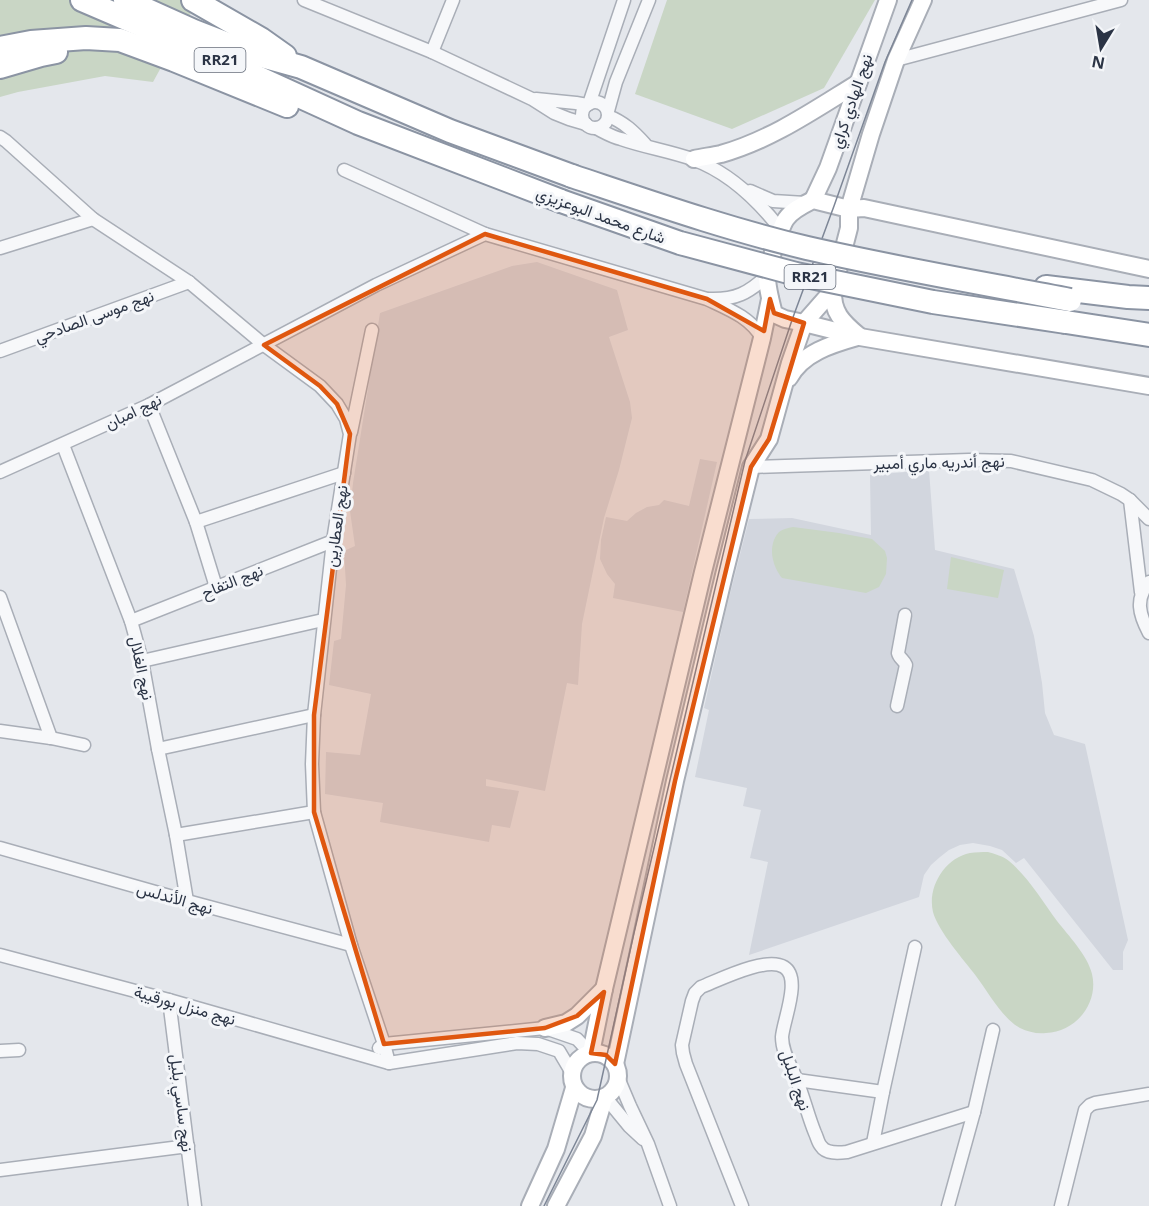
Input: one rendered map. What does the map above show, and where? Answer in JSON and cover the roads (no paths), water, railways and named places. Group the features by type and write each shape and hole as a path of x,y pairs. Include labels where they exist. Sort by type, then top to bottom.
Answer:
{"highway":[{"name":"شارع محمد البوعزيزي","path":"82,0 358,123 561,201 680,243 796,274 933,302 1149,335"},
{"name":"شارع محمد البوعزيزي","path":"125,0 248,52 301,67 450,131 572,176 692,216 806,247 914,270 1149,310"},
{"path":"193,0 261,39 301,67"},
{"path":"0,48 32,42 86,38 120,40 304,114 358,123"},
{"path":"0,67 40,55 68,50 102,48 174,60"},
{"path":"1068,295 1149,298"}],"street":[{"path":"304,0 432,52 532,99 554,113 619,139 694,159 723,174 740,187 763,207 781,230"},
{"path":"336,13 342,0"},
{"path":"432,52 453,0"},
{"path":"591,126 583,118 583,113 588,105 624,0"},
{"path":"591,126 604,124 616,82 649,0"},
{"name":"نهج الهادي كراي","path":"590,1053 703,572 762,338 770,299 767,276 786,219 792,212 810,202 828,168 888,0"},
{"name":"نهج الهادي كراي","path":"849,209 896,60 923,0"},
{"path":"896,60 1121,0"},
{"path":"694,159 721,154 750,144 788,125 858,83"},
{"path":"532,99 588,105 594,102 600,103 605,106 608,114 628,127 646,145"},
{"path":"3,139 93,219 189,282 264,345 320,386 346,419 350,434"},
{"path":"344,170 485,234 707,299 748,321 757,328 762,338"},
{"path":"740,187 773,201 810,202 849,209 864,208 1149,269"},
{"path":"849,209 849,228 833,290 832,303 839,316 860,337"},
{"path":"0,248 93,219"},
{"name":"نهج امبان","path":"0,472 149,405 376,285 485,234"},
{"path":"707,299 726,299 738,296 751,290 767,276"},
{"name":"نهج موسى الصادحي","path":"0,351 189,282"},
{"path":"786,466 768,450 769,439 804,322 833,290"},
{"path":"770,299 774,314 785,319 860,337 1149,386"},
{"name":"نهج العطارين","path":"372,330 350,434 333,541 314,715 312,764 314,812 351,945 389,1063"},
{"path":"782,393 791,373 802,362 826,347 860,337"},
{"path":"149,405 196,522 216,587"},
{"path":"556,1206 594,1136 605,1098 614,1090 675,781 751,467 769,439"},
{"name":"نهج الغلال","path":"63,445 131,621 142,660 187,902"},
{"name":"نهج أندريه ماري أمبير","path":"751,467 969,460 1011,461 1092,480 1130,500 1149,519"},
{"path":"196,522 344,472"},
{"path":"1130,500 1145,587 1140,606 1149,633"},
{"name":"نهج التفاح","path":"131,621 333,541"},
{"path":"0,597 51,738"},
{"path":"897,706 906,664 898,653 905,615"},
{"path":"142,660 323,620"},
{"path":"158,749 314,715"},
{"path":"0,731 84,745"},
{"path":"176,835 314,812"},
{"name":"نهج الأندلس","path":"0,848 187,902 351,945"},
{"path":"873,1143 915,947"},
{"name":"نهج منزل بورقيبة","path":"0,955 169,1000 389,1063"},
{"name":"نهج البلبل","path":"742,1206 683,1053 682,1045 692,1001 695,993 701,987 750,968 768,964 777,964 790,972 792,987 782,1037 783,1048 821,1148 829,1152 847,1152 974,1112"},
{"path":"369,1056 384,1044 544,1028 566,1023 577,1016 604,989"},
{"name":"نهج ساسي بليل","path":"169,1000 195,1206"},
{"path":"544,1028 577,1039 590,1053"},
{"path":"948,1206 974,1112 993,1030"},
{"path":"389,1063 517,1043 538,1044 559,1051 584,1097 590,1100 605,1098"},
{"path":"0,1051 19,1050"},
{"path":"530,1206 556,1149 578,1060 590,1053 606,1055 617,1072 648,1144 670,1206"},
{"path":"797,1080 883,1092"},
{"path":"1061,1206 1085,1110 1095,1103 1149,1094"},
{"path":"605,1098 648,1144"},
{"path":"0,1170 188,1146"}],"tram line":[{"path":"544,1206 597,1100 745,461 792,320 885,62 912,0"}]}
